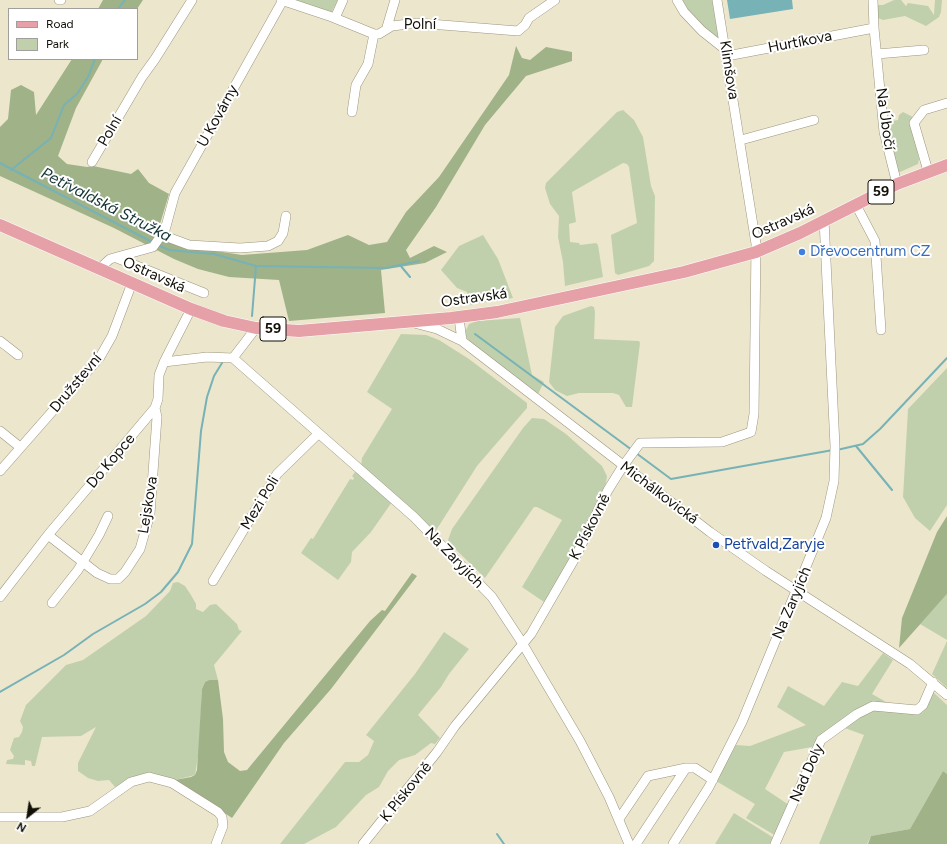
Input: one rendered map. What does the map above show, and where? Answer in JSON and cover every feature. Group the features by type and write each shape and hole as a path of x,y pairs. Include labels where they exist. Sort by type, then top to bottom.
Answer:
{"main road":[{"name":"Ostravská","path":"0,225 191,309 224,321 256,328 299,330 455,318 554,301 684,272 756,252 856,205 896,184 947,165"}],"street":[{"name":"Polní","path":"92,162 142,77 192,0"},
{"path":"283,0 335,18 374,34 368,64 356,85 352,112"},
{"name":"U Kovárny","path":"99,268 110,259 153,247 162,235 165,230 175,193 283,0"},
{"path":"335,18 343,0"},
{"path":"387,27 395,0"},
{"name":"Polní","path":"374,34 383,32 387,27 417,23 518,31 525,26 529,18 555,0"},
{"path":"678,0 684,12 726,53"},
{"name":"Klimšova","path":"717,0 741,140 756,252"},
{"name":"Na Úbočí","path":"873,0 874,28 884,132 896,184"},
{"name":"Hurtíkova","path":"726,53 874,28"},
{"path":"877,54 924,50"},
{"path":"928,171 914,123 924,110 947,103"},
{"path":"741,140 814,120"},
{"path":"856,205 875,241 881,330"},
{"path":"162,235 189,245 240,248 268,246 278,241 284,233 286,216"},
{"name":"Na Zaryjích","path":"673,844 713,780 742,722 826,518 834,481 835,446 824,220"},
{"name":"K Pískovně","path":"363,844 416,780 455,726 523,644 557,592 623,466 640,443 722,442 751,432 754,414 756,252"},
{"path":"117,258 204,293"},
{"name":"Družstevní","path":"0,471 100,357 112,336 132,283"},
{"name":"Do Kopce","path":"0,597 48,535 154,408 158,399 159,375 191,309"},
{"path":"450,335 449,326 455,318"},
{"path":"455,318 462,342"},
{"name":"Michálkovická","path":"409,322 430,327 450,335 462,342 710,532 797,591 889,650 934,682 947,695"},
{"path":"164,362 207,357 233,358 256,328"},
{"path":"0,341 18,355"},
{"name":"Na Zaryjích","path":"233,358 414,517 492,597 523,644 580,741 619,819 629,844"},
{"name":"Lejskova","path":"48,535 97,573 110,579 118,579 125,572 140,549 150,514 157,417 154,408"},
{"path":"0,431 20,447"},
{"name":"Mezi Poli","path":"213,581 277,474 318,434"},
{"path":"52,603 82,562 99,535 108,516"},
{"name":"Nad Doly","path":"774,844 821,740 857,714 873,706 917,710 923,705 934,682"},
{"path":"619,819 648,776 686,768 695,768 713,780"},
{"path":"636,844 686,768"},
{"path":"0,817 62,817 90,811 131,782 149,777 172,783 218,812 222,817 224,826 216,844"}],"green space":[{"path":"103,0 143,0 138,8 99,8"},
{"path":"291,0 338,0 331,13"},
{"path":"681,0 712,0 720,37 717,40 686,10"},
{"path":"894,0 901,0 906,6 908,3 928,6 934,15 935,0 942,0 941,12 939,17 926,26 905,16 883,20 878,18 876,5 883,5"},
{"path":"516,46 522,58 530,60 546,47 572,52 572,61 526,76 485,125 436,207 406,250 410,258 434,246 447,252 425,263 381,270 385,313 289,321 279,280 229,277 198,269 174,259 114,228 0,176 0,127 8,119 11,90 21,85 34,92 36,115 71,60 102,60 76,108 58,156 67,164 87,167 93,166 131,174 138,169 149,183 169,194 157,234 183,246 242,255 307,250 348,235 369,245 387,242 406,212 439,177 509,75"},
{"path":"623,110 634,120 643,137 651,186 655,196 654,261 649,266 618,275 615,273 611,235 637,223 629,167 627,164 623,163 572,192 576,222 569,224 570,242 579,243 580,245 596,243 598,245 603,277 565,286 563,262 558,237 559,216 550,204 545,188 546,183 617,112"},
{"path":"903,112 913,117 911,123 919,159 918,164 900,172 895,171 886,132 887,122 898,120 899,115"},
{"path":"483,235 498,259 513,298 468,305 467,292 457,288 441,270 459,246"},
{"path":"591,306 594,307 595,312 594,339 639,341 640,343 632,407 626,407 619,395 613,393 579,393 567,396 555,390 549,382 555,327 563,316"},
{"path":"520,318 532,375 544,382 538,394 470,342 466,336 466,330 469,324 477,321"},
{"path":"401,334 426,335 439,340 469,359 527,403 527,408 477,466 435,532 361,467 362,458 392,409 367,392"},
{"path":"947,368 947,505 930,531 915,518 903,497 908,409"},
{"path":"532,418 544,419 566,434 602,466 607,476 606,483 584,535 547,604 522,587 562,520 537,507 534,507 485,578 450,544 448,540 452,529 523,428"},
{"path":"356,471 392,502 371,532 352,552 351,562 338,580 301,553 311,538 313,539 350,479 353,480 354,478 352,476"},
{"path":"947,516 947,594 899,648 902,618 937,532"},
{"path":"412,573 417,576 331,689 284,743 232,818 175,780 191,777 195,775 197,770 202,689 205,682 209,680 218,680 223,719 224,752 228,762 240,771 247,770 370,621 382,610 385,611"},
{"path":"178,582 185,586 191,595 196,604 196,609 203,612 210,605 216,604 237,624 239,630 242,631 214,665 218,680 209,680 205,682 202,689 199,750 195,775 175,780 158,776 115,787 109,780 98,781 88,778 78,771 78,763 96,727 81,736 42,737 35,766 32,766 31,761 25,760 25,765 6,764 7,760 13,759 14,756 10,750 14,738 19,737 22,732 23,727 20,721 26,705 66,665 83,660 146,616 170,591 173,583"},
{"path":"947,594 947,640 920,624"},
{"path":"444,632 469,649 418,715 440,738 435,744 431,743 415,755 399,760 388,771 379,787 366,795 336,827 304,844 280,844 345,762 359,762 368,755 374,741 366,735 415,674"},
{"path":"947,641 947,688 932,674"},
{"path":"883,653 893,660 872,694 888,703 821,735 812,747 784,752 765,789 789,805 776,836 746,818 755,804 716,781 736,745 750,746 806,725 777,707 788,686 824,706 842,682 858,686"},
{"path":"933,692 947,705 947,774 943,771 910,829 871,836 867,844 819,844 864,735 842,727 870,710 888,709 922,713"},
{"path":"943,771 947,774 947,844 868,844 871,836 910,829"},
{"path":"734,813 774,838 771,844 715,844"}],"water":[{"path":"727,0 792,0 793,9 730,19"}],"waterway":[{"path":"119,8 125,0"},
{"path":"11,170 51,138 64,105 77,94 88,77 95,60"},
{"name":"Petřvaldská Stružka","path":"0,163 152,242"},
{"name":"Petřvaldská Stružka","path":"158,245 169,250 214,254 256,266 386,268 419,261"},
{"path":"400,265 410,277"},
{"path":"252,316 256,266"},
{"path":"475,334 632,450"},
{"path":"837,450 863,444 880,429 947,358"},
{"path":"0,692 64,655 93,634 145,604 161,592 178,572 192,544 201,431 207,397 214,376 222,363"},
{"path":"856,446 892,490"},
{"path":"636,453 671,479 833,450"},
{"path":"497,834 504,844"}],"place":[{"name":"Dřevocentrum CZ","path":"802,252"},
{"name":"Petřvald,Zaryje","path":"716,545"}]}
